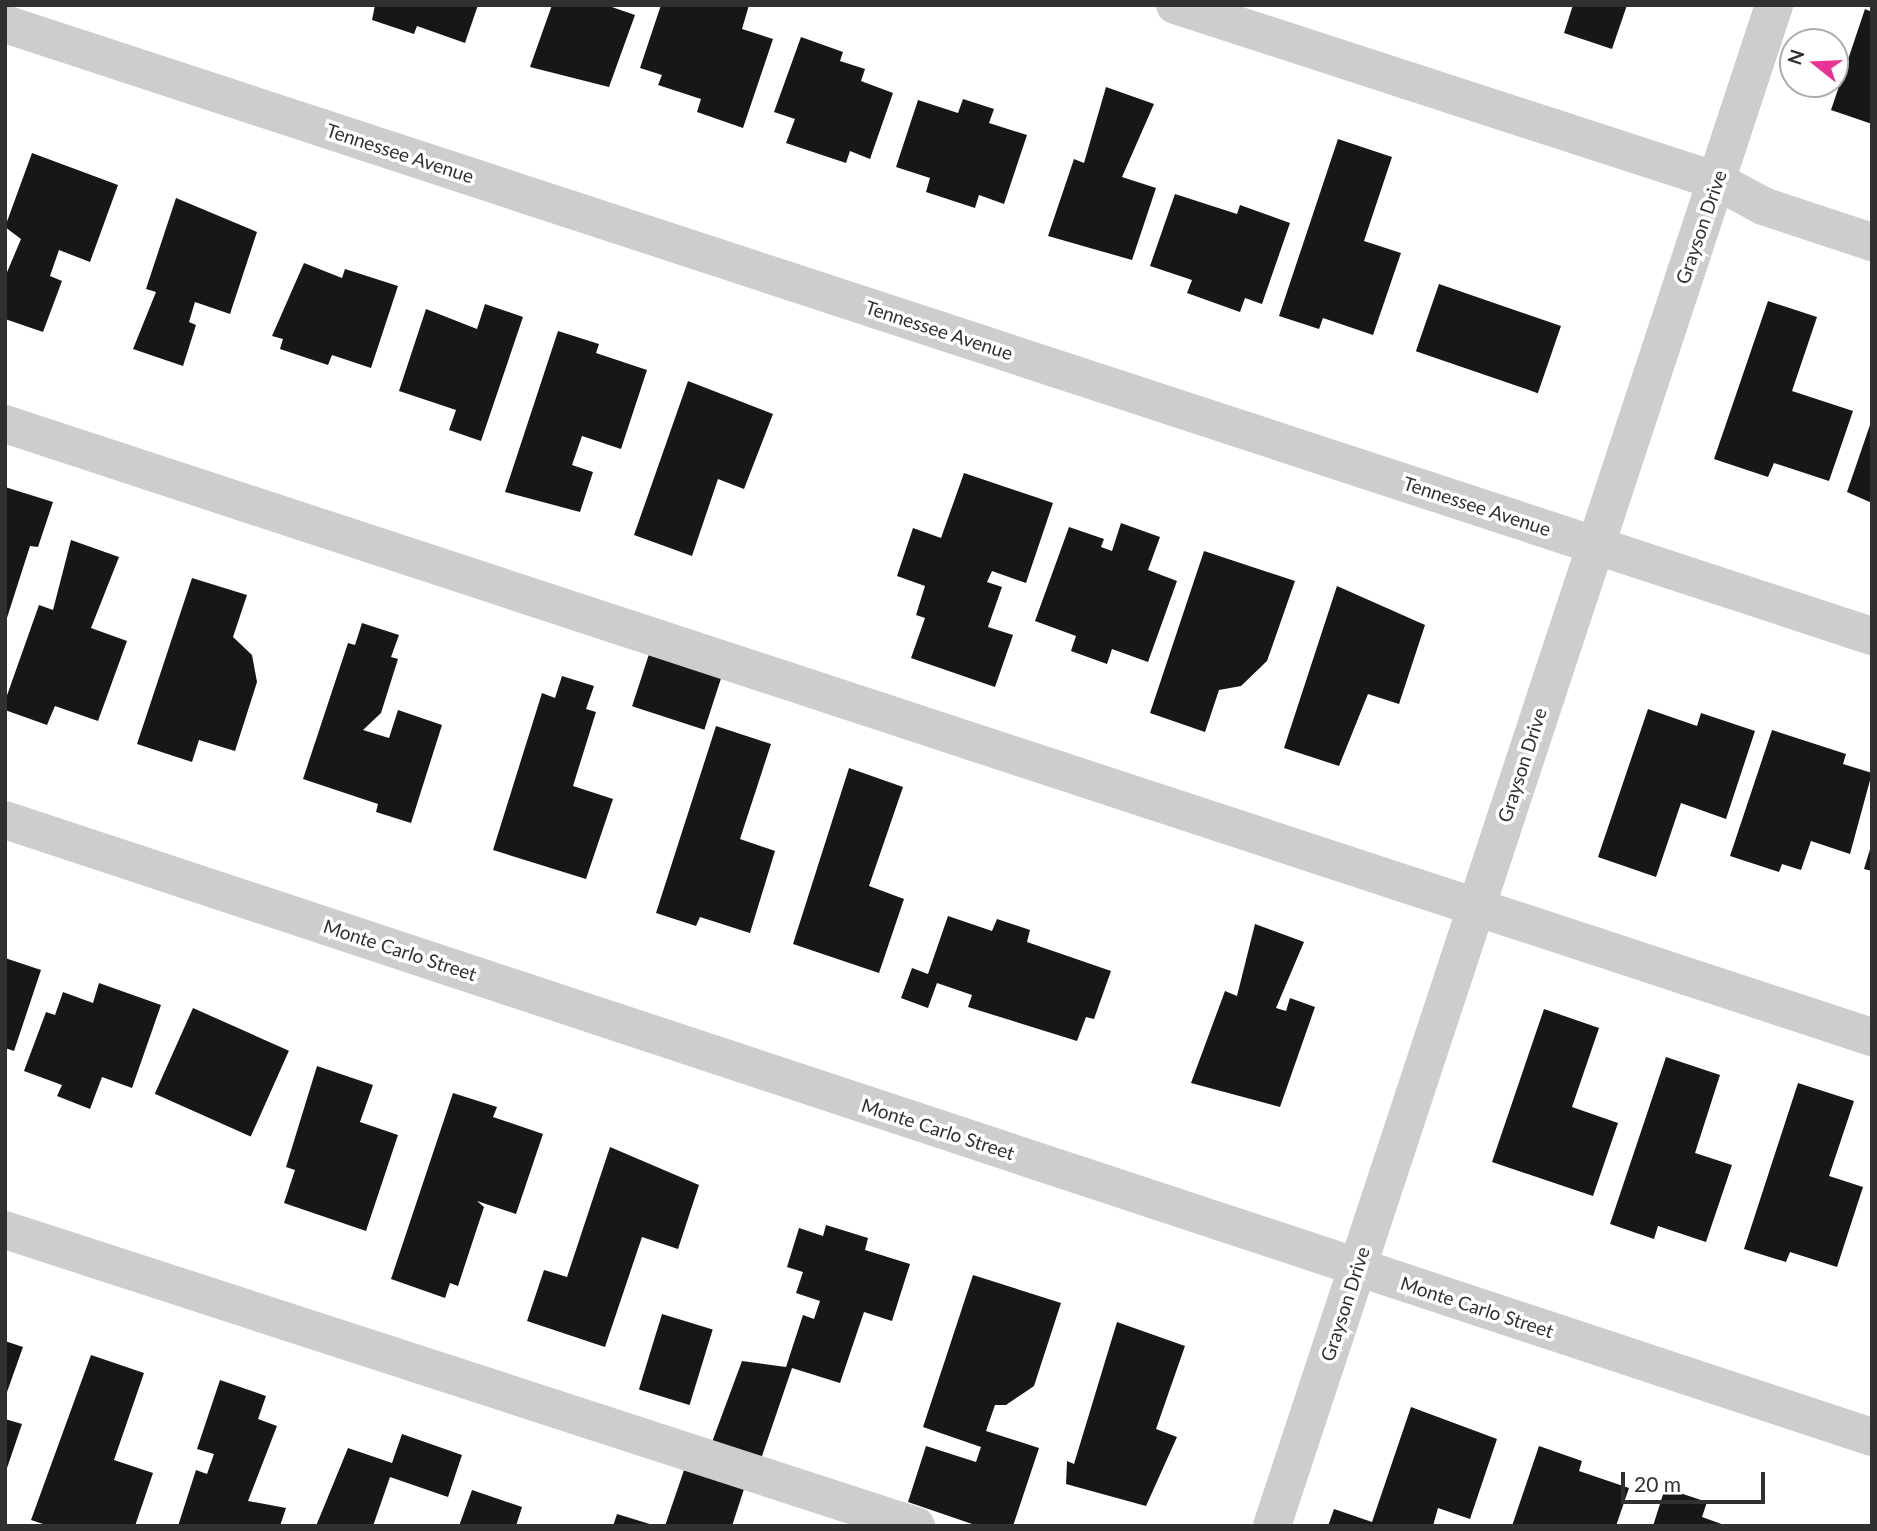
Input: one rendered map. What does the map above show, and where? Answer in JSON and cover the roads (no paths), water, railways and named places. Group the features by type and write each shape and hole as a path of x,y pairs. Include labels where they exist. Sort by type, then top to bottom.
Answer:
{"street":[{"path":"1175,5 1717,181 1763,206 1872,242"},
{"name":"Grayson Drive","path":"1272,1526 1774,5"},
{"name":"Tennessee Avenue","path":"5,24 1872,636"},
{"path":"5,424 1872,1037"},
{"name":"Monte Carlo Street","path":"5,820 1872,1437"},
{"path":"5,1230 916,1526"}]}
